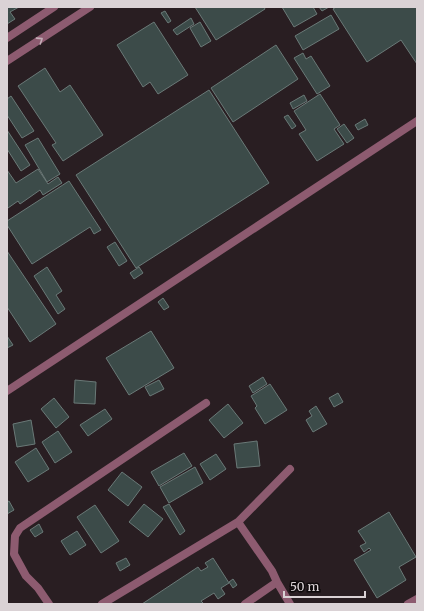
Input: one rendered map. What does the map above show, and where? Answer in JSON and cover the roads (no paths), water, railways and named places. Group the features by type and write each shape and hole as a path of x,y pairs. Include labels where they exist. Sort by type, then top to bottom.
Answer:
{"street":[{"path":"7,38 54,7"},
{"path":"7,61 90,7"},
{"path":"7,391 417,121"},
{"path":"49,604 38,588 26,576 14,554 15,536 20,528 206,403"},
{"path":"102,604 238,522 290,469"},
{"path":"238,522 272,571 290,604"},
{"path":"245,604 277,582"},
{"path":"408,604 417,599"}]}
